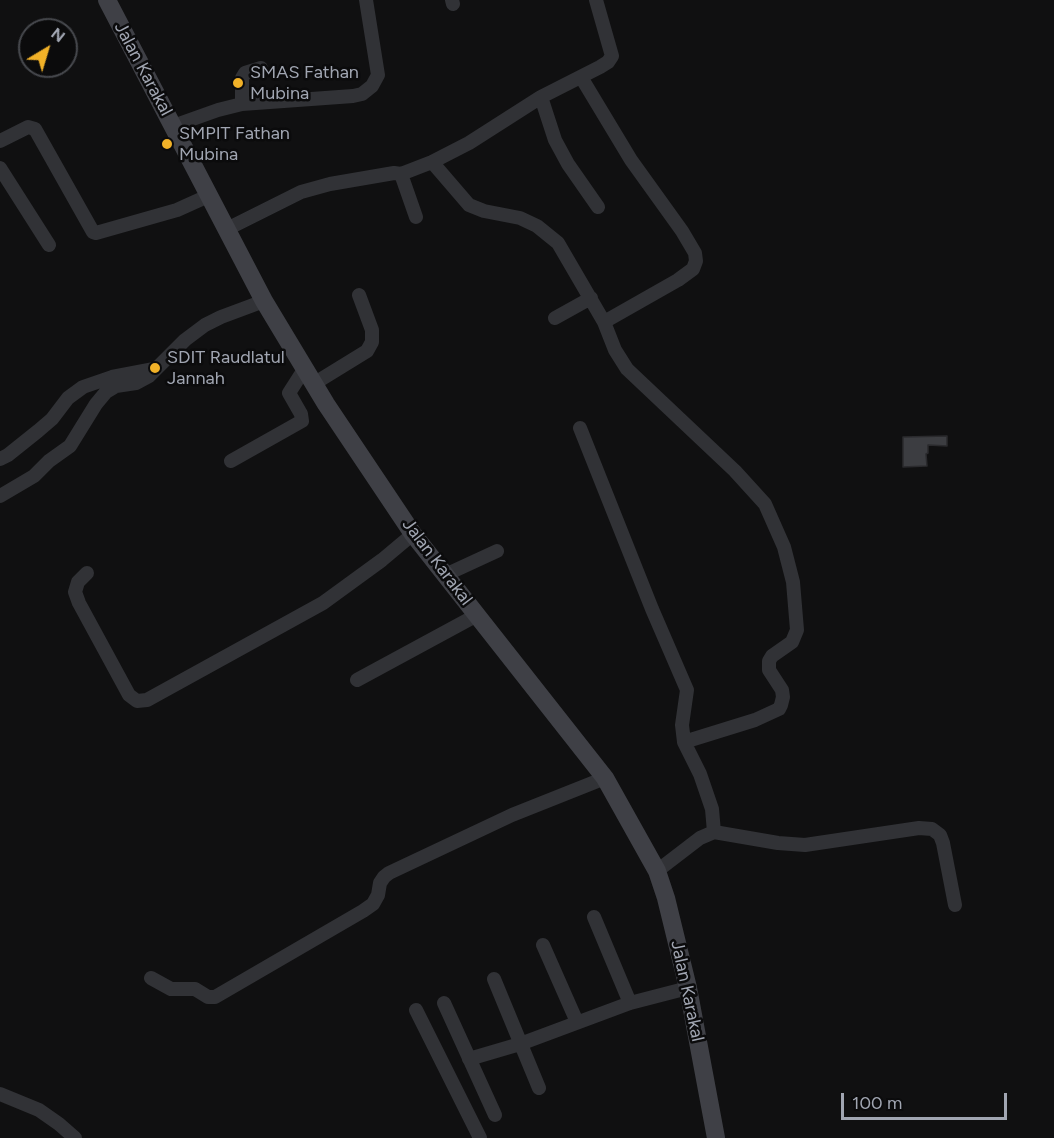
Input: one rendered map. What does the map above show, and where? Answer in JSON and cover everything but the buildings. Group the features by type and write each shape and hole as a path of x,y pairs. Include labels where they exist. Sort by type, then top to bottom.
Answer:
{"main road":[{"name":"Jalan Karakal","path":"107,0 264,301 326,404 413,534 605,778 657,871 688,988 716,1138"}],"street":[{"path":"173,126 242,104 362,94 372,86 378,75 366,0"},
{"path":"227,229 301,192 330,184 394,173 401,174 432,162 469,143 541,97 608,62 612,56 596,0"},
{"path":"242,104 242,78 245,73 261,68"},
{"path":"581,77 631,160 682,231 695,253 696,261 693,269 678,280 604,322"},
{"path":"541,97 555,140 568,164 598,207"},
{"path":"0,141 28,127 35,129 93,232 96,233 177,210 208,196"},
{"path":"432,162 469,205 484,211 520,218 537,226 558,243 591,298 615,350 627,369 735,471 765,504 784,547 793,582 797,630 792,642 772,656 768,664 769,670 782,690 783,697 779,709 723,731 684,742"},
{"path":"0,168 49,245"},
{"path":"401,174 416,216"},
{"path":"315,383 367,351 372,342 372,330 359,295"},
{"path":"555,318 591,298"},
{"path":"0,496 34,476 55,456 70,446 106,392 116,386 136,383 149,376 185,340 205,325 264,301"},
{"path":"231,461 302,421 301,414 289,393 305,368"},
{"path":"0,459 38,431 68,398 83,387 112,377 156,369"},
{"path":"580,428 687,690 682,725 684,742 700,774 712,809 714,832"},
{"path":"87,573 78,582 75,592 79,603 129,695 137,701 147,700 323,603 413,534"},
{"path":"445,575 497,551"},
{"path":"357,680 477,615"},
{"path":"151,978 171,989 195,989 208,997 215,997 373,904 378,895 380,883 389,873 512,815 605,778"},
{"path":"657,871 700,838 714,832 778,843 805,844 919,828 932,829 940,835 943,843 955,906"},
{"path":"594,917 630,1003"},
{"path":"543,945 577,1022"},
{"path":"494,979 539,1088"},
{"path":"469,1059 520,1044 630,1003 688,988"},
{"path":"444,1003 495,1115"},
{"path":"416,1010 480,1138"},
{"path":"0,1094 39,1110 75,1138"}],"place":[{"name":"SMAS Fathan Mubina","path":"238,83"},
{"name":"SMPIT Fathan Mubina","path":"167,144"},
{"name":"SDIT Raudlatul Jannah","path":"155,368"}]}
